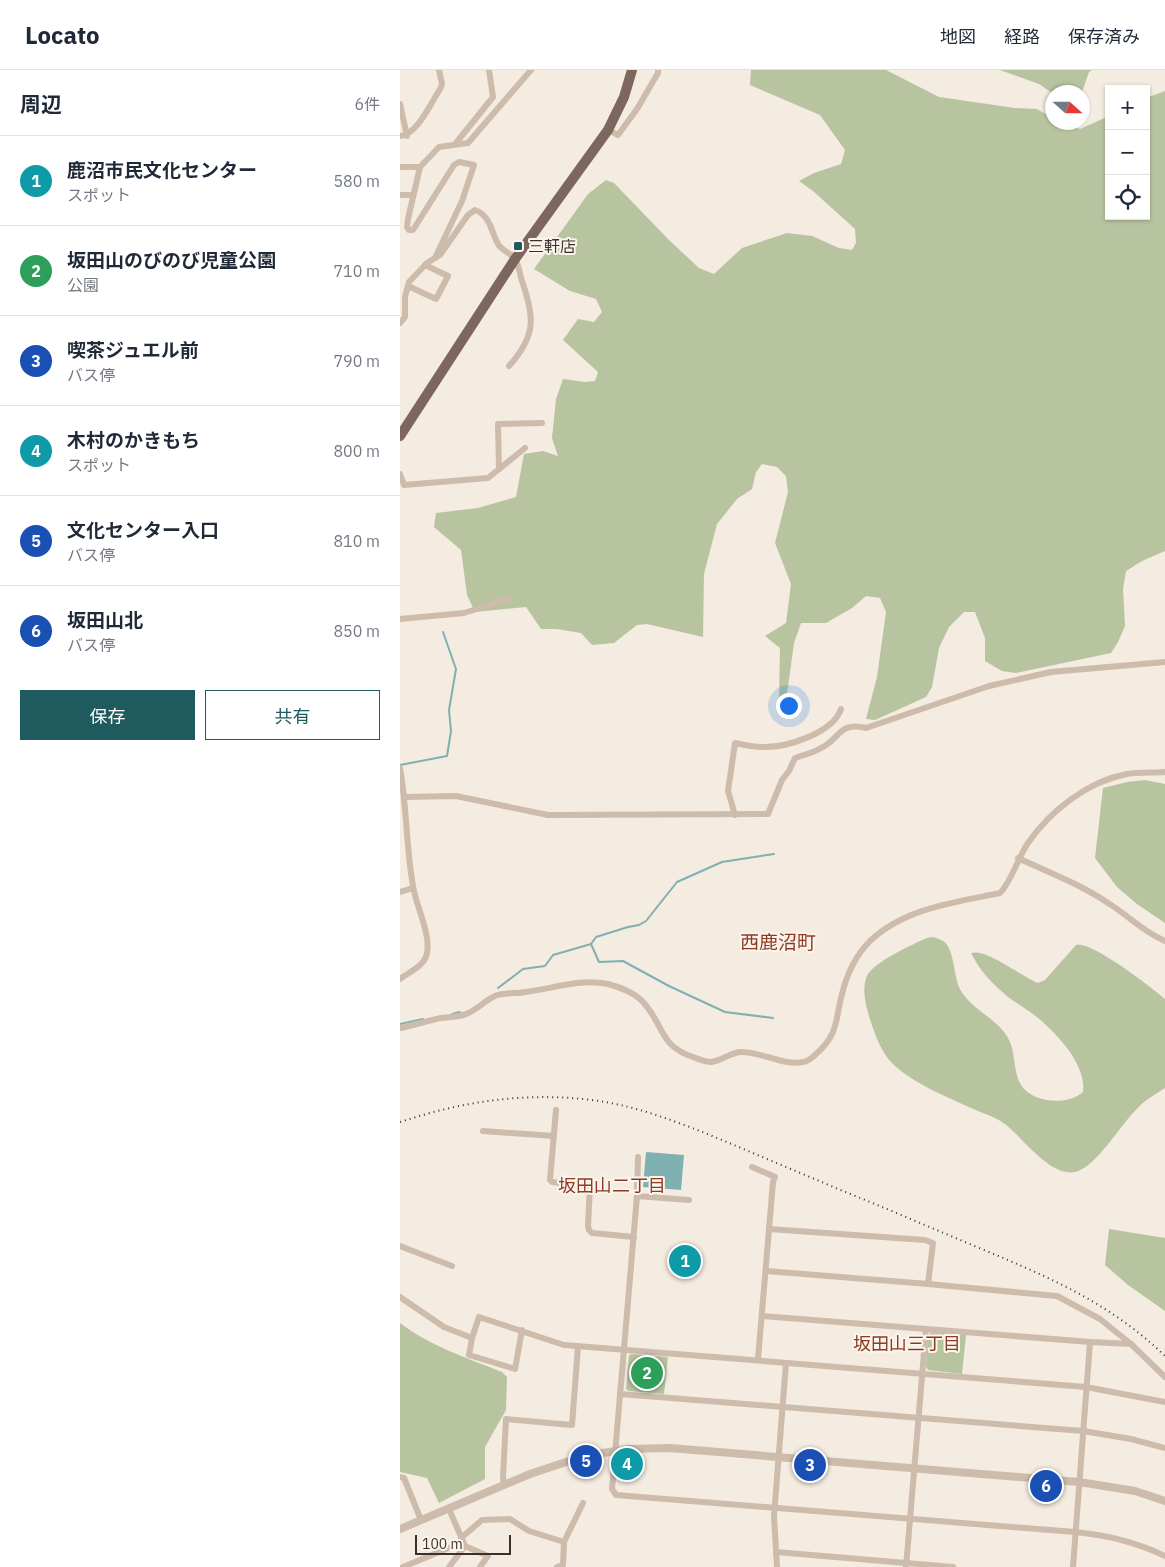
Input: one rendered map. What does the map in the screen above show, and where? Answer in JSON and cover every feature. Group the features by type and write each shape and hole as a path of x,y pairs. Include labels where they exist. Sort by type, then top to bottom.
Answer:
{"main road":[{"path":"400,436 515,258 608,130 624,97 632,70"}],"street":[{"path":"400,104 403,136 414,129 440,90 442,84 439,70"},
{"path":"456,143 493,97 489,70"},
{"path":"435,258 462,201 474,165 459,162 454,165 413,230 409,230 407,227 408,219 420,167 439,147 456,143 468,143 530,70"},
{"path":"608,130 618,135 648,92 658,70"},
{"path":"400,167 420,167"},
{"path":"400,195 413,195"},
{"path":"400,324 405,317 405,297 409,282 425,265 440,255 468,215 474,210 488,220 502,250 515,258 526,292 532,323 529,336 521,353 509,366"},
{"path":"408,286 436,300 448,276 425,265"},
{"path":"499,469 498,424 542,423"},
{"path":"400,474 404,485 488,478 525,448"},
{"path":"400,619 464,613 508,599"},
{"path":"405,797 456,796 548,815 768,814 782,780 789,772 795,758 822,748 845,729 854,725 866,728 989,686 1051,672 1165,662"},
{"path":"735,815 728,791 735,743 763,748 787,744 818,732 832,724 841,709"},
{"path":"400,768 405,797 413,888 427,941 427,953 421,964 400,979"},
{"path":"400,1028 463,1015 474,1011 487,1000 497,995 564,985 585,983 607,984 631,992 641,1000 651,1012 664,1038 686,1055 712,1062 740,1052 795,1063 804,1062 820,1051 833,1033 838,1019 842,994 850,971 857,957 871,941 894,924 930,908 1000,892 1005,888 1018,858 1028,842 1046,820 1069,801 1087,790 1127,774 1165,772"},
{"path":"1018,858 1072,883 1107,902 1149,934 1165,941"},
{"path":"400,892 413,888"},
{"path":"556,1110 550,1180 552,1182 590,1186 589,1230 597,1234 634,1237"},
{"path":"483,1131 554,1136"},
{"path":"638,1156 634,1237 612,1489 616,1495 1075,1532 1122,1539 1165,1556"},
{"path":"752,1167 775,1177 773,1182 758,1359"},
{"path":"637,1196 689,1200"},
{"path":"770,1229 925,1240 932,1243 928,1284"},
{"path":"400,1246 452,1266"},
{"path":"766,1271 1056,1296 1100,1319 1131,1344 1165,1377"},
{"path":"400,1297 444,1327 472,1338"},
{"path":"762,1316 1131,1344"},
{"path":"522,1330 515,1369 469,1356 472,1338 479,1317 522,1330 564,1344 578,1346 758,1359 786,1363 1086,1387 1165,1402"},
{"path":"907,1565 926,1329"},
{"path":"1073,1567 1090,1342"},
{"path":"504,1485 506,1419 572,1424 578,1346"},
{"path":"777,1567 774,1507 786,1363"},
{"path":"620,1394 1083,1431 1131,1439 1165,1448"},
{"path":"400,1529 554,1465 590,1454 616,1450 654,1448 1079,1482 1134,1491 1165,1501"},
{"path":"400,1477 404,1478 421,1520"},
{"path":"557,1567 562,1565 564,1542 583,1503"},
{"path":"449,1509 463,1542 488,1556 480,1567"},
{"path":"448,1567 463,1542 482,1520 510,1519 529,1531 564,1542"},
{"path":"403,1567 463,1542"},
{"path":"776,1552 907,1565 953,1567"}],"green space":[{"path":"751,70 886,70 939,97 1015,108 1037,109 1045,114 1045,130 1090,130 1090,125 1105,118 1105,220 1150,220 1150,97 1165,91 1165,551 1142,561 1126,571 1123,589 1125,626 1111,653 1016,673 1002,671 985,661 985,638 975,612 964,612 949,627 939,648 932,687 926,697 875,720 866,719 877,677 886,612 880,598 866,596 852,608 826,623 801,623 794,643 786,701 779,701 780,648 765,636 786,623 791,584 775,543 788,492 786,476 777,467 762,464 756,472 752,489 737,499 717,524 704,574 703,637 647,624 637,625 614,643 592,645 581,633 557,629 541,629 526,607 475,612 467,595 461,550 434,527 436,513 478,508 516,497 524,454 543,451 558,456 552,438 556,399 563,379 585,382 595,381 598,372 563,340 578,319 594,322 602,312 596,299 570,291 534,269 588,194 606,180 614,183 699,268 714,274 742,248 787,233 812,236 839,248 852,250 856,243 855,229 813,191 799,181 814,173 841,164 845,150 820,115 750,85"},
{"path":"1000,70 1092,70 1089,72 1084,85 1045,85 1045,88 1039,84"},
{"path":"1145,780 1165,784 1165,923 1137,904 1117,887 1095,858 1103,788"},
{"path":"933,937 942,940 950,950 958,985 966,998 1005,1033 1013,1051 1018,1080 1026,1091 1033,1096 1060,1101 1076,1096 1083,1092 1080,1070 1059,1038 1033,1014 1007,996 991,981 971,953 994,958 1038,983 1045,980 1076,945 1095,950 1121,966 1165,999 1165,1088 1138,1107 1091,1163 1075,1172 1066,1172 1056,1169 1047,1163 1012,1130 993,1117 942,1095 912,1079 890,1061 881,1048 868,1013 864,990 867,976 877,965 903,949"},
{"path":"1109,1229 1165,1238 1165,1311 1128,1285 1105,1265"},
{"path":"400,1323 424,1339 502,1372 507,1377 506,1410 485,1447 485,1479 439,1503 427,1478 400,1472"},
{"path":"931,1332 966,1335 962,1374 928,1370 926,1367 928,1337"},
{"path":"629,1355 668,1357 664,1394 629,1391 626,1389"}],"water":[{"path":"646,1152 684,1155 681,1190 643,1187"}],"waterway":[{"path":"400,765 447,756 451,731 449,710 456,669 443,632"},
{"path":"498,988 523,969 545,966 553,955 591,944 596,937 639,925 646,921 677,882 722,862 774,854"},
{"path":"591,944 599,962 623,961 669,986 725,1012 773,1018"},
{"path":"452,1014 460,1012"},
{"path":"400,1024 423,1019"}],"railway":[{"path":"400,1122 471,1104 519,1098 543,1097 592,1100 644,1111 727,1142 1050,1279 1074,1291 1121,1320 1165,1356"}],"place":[{"name":"三軒店","path":"518,246"},
{"name":"鹿沼市民文化センター","path":"685,1261"},
{"name":"坂田山のびのび児童公園","path":"647,1373"},
{"name":"文化センター入口","path":"586,1461"},
{"name":"木村のかきもち","path":"627,1464"},
{"name":"喫茶ジュエル前","path":"810,1465"},
{"name":"坂田山北","path":"1046,1486"}],"district":[{"name":"西鹿沼町","path":"778,942"},
{"name":"坂田山二丁目","path":"612,1186"},
{"name":"坂田山三丁目","path":"907,1344"}]}
